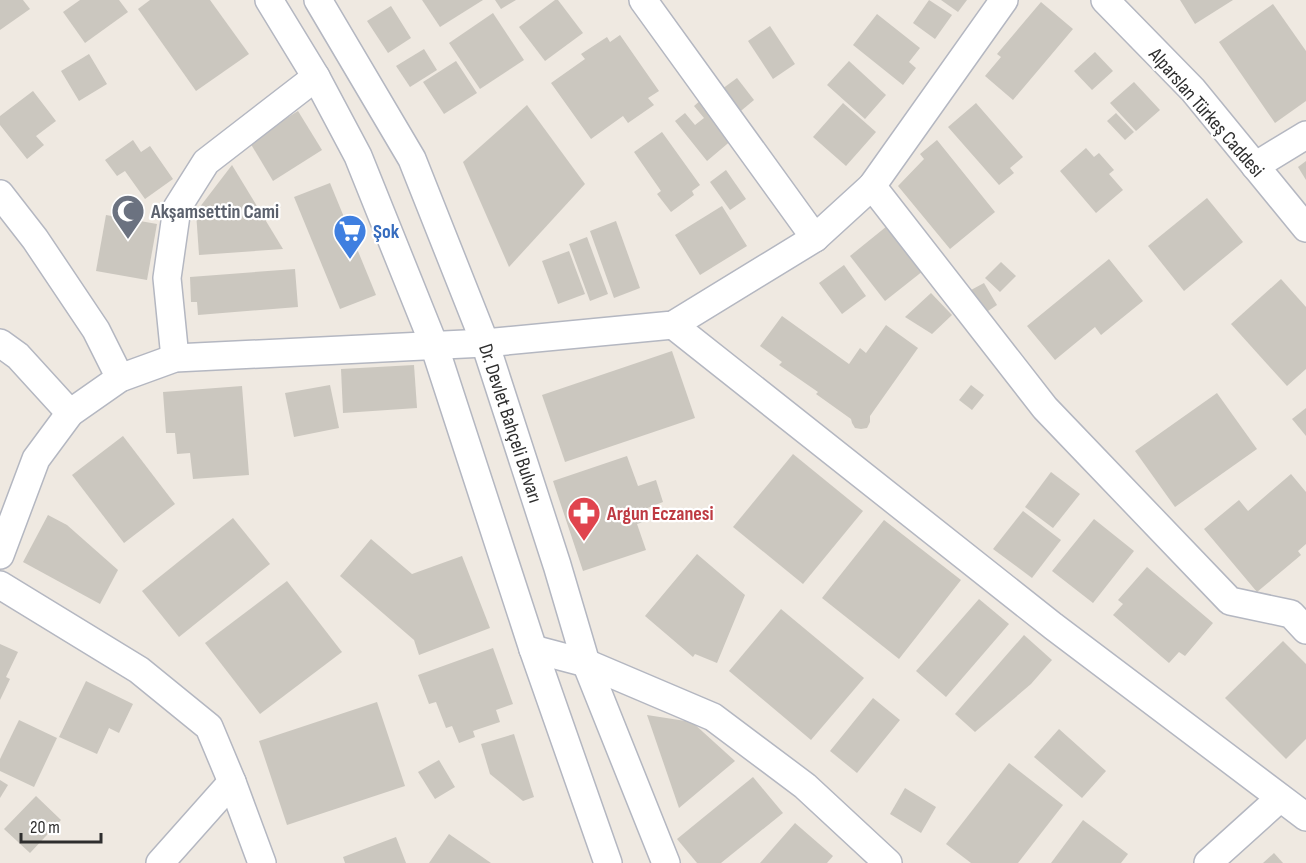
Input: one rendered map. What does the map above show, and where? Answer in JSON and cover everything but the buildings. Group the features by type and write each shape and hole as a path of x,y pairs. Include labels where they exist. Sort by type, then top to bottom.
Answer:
{"street":[{"path":"643,0 815,238"},
{"path":"0,555 36,459 69,413 120,378 175,358 485,343 673,325 815,238 872,186 1004,0"},
{"name":"Alparslan Türkeş Caddesi","path":"1105,0 1193,90 1306,228"},
{"path":"323,1 276,11 316,77 358,156 434,345 533,649 608,863"},
{"name":"Dr. Devlet Bahçeli Bulvarı","path":"323,1 412,159 485,343 586,663 666,863"},
{"path":"175,358 167,278 177,208 206,162 316,77"},
{"path":"1255,166 1306,135"},
{"path":"872,186 1045,408 1230,601 1301,615"},
{"path":"0,194 35,239 96,330 120,378"},
{"path":"673,325 1053,626 1306,817"},
{"path":"0,343 18,356 69,413"},
{"path":"0,585 139,670 209,727 262,863"},
{"path":"533,649 586,663 713,717 804,786 888,863"},
{"path":"160,863 232,782"},
{"path":"1208,863 1281,798"}],"place":[{"name":"Akşamsettin Cami","path":"128,240"},
{"name":"Şok","path":"350,260"},
{"name":"Argun Eczanesi","path":"584,542"}]}
